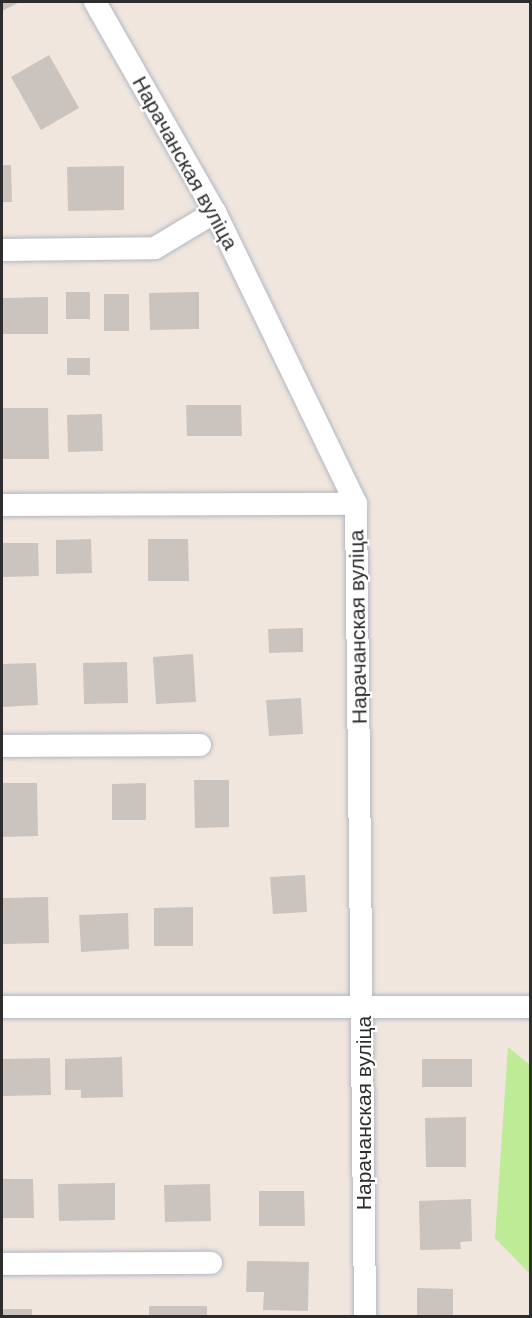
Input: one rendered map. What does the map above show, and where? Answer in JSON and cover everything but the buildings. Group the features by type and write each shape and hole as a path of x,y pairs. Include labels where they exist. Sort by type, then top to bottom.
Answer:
{"street":[{"name":"Нарачанская вуліца","path":"95,2 215,212 356,504 366,1317"},
{"path":"2,250 155,248 215,212"},
{"path":"2,504 356,504"},
{"path":"2,746 200,745"},
{"path":"2,1007 531,1007"},
{"path":"2,1263 211,1263"}],"green space":[{"path":"508,1047 530,1065 530,1274 495,1238"}]}
